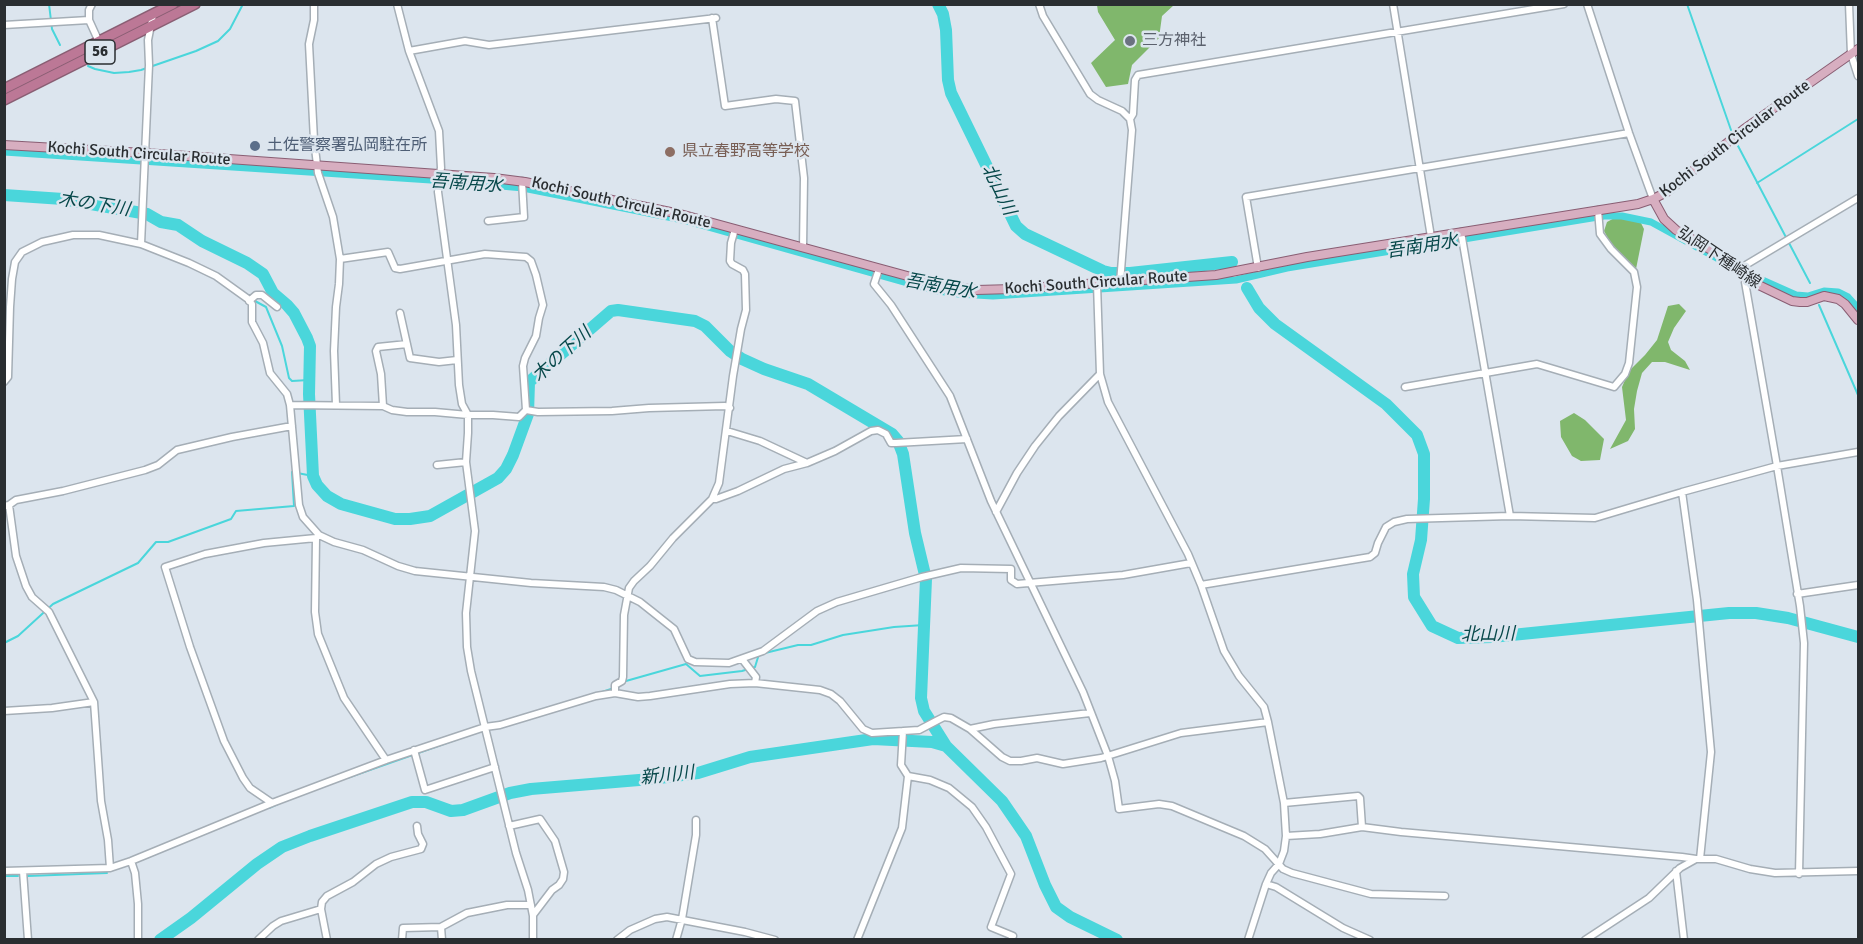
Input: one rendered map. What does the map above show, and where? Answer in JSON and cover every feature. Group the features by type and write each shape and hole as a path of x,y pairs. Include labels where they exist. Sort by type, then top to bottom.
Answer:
{"highway":[{"name":"56","path":"4,88 173,4"},
{"name":"56","path":"4,100 195,4"}],"main road":[{"name":"Kochi South Circular Route","path":"4,145 318,170 522,181 680,214 734,232 803,248 877,273 976,290 1097,288 1120,280 1216,275 1307,256 1431,237 1462,237 1598,215 1638,204 1667,192 1744,129 1858,49"},
{"name":"弘岡下種崎線","path":"1653,199 1664,219 1676,230 1734,263 1740,272 1792,301 1807,302 1824,296 1839,299 1858,320"}],"street":[{"path":"92,4 89,10 89,20 99,42"},
{"path":"314,4 314,20 309,44 313,130 318,170 333,217 340,259 334,351 336,405"},
{"path":"397,4 409,51 439,131 441,157 439,178 456,324 462,404 468,415 466,462 475,531 466,613 467,647 516,853 528,890 533,916 533,939"},
{"path":"1039,4 1043,16 1090,94 1122,111 1130,119 1132,130 1120,280"},
{"path":"1393,4 1431,237"},
{"path":"1130,119 1133,114 1135,80 1138,75 1564,4"},
{"path":"1587,4 1653,199"},
{"path":"1849,4 1851,54 1858,76"},
{"path":"141,244 149,68 148,40 153,15"},
{"path":"409,51 465,41 489,45 714,18 725,106 776,99 795,101 804,178 803,248"},
{"path":"4,25 89,20"},
{"path":"1258,268 1246,197 1629,133"},
{"path":"488,221 524,217 522,181"},
{"path":"1799,874 1804,643 1777,466 1745,282 1740,272 1744,266 1858,198"},
{"path":"1405,387 1540,364 1614,387 1625,374 1632,353 1637,287 1634,272 1611,249 1600,234 1598,215"},
{"path":"615,690 615,685 622,681 623,677 624,615 629,588 673,537 712,499 719,483 741,329 746,310 745,274 730,261 734,232"},
{"path":"4,381 8,377 10,307 15,262 22,252 42,242 73,236 99,235 141,244 216,276 249,301 252,304 252,322 263,343 270,373 287,394 290,405 299,505 303,517 317,536 315,612 318,634 344,698 386,760"},
{"path":"1462,237 1510,516"},
{"path":"340,259 388,252 395,268 400,269 485,254 520,256 531,261 543,305 538,318 536,336 523,366 528,410"},
{"path":"877,273 873,284 891,305 950,396 996,512 1083,692 1108,756 1119,809 1159,804 1172,806 1244,836 1265,849 1283,869 1292,873 1371,894 1445,896"},
{"path":"4,277 12,279"},
{"path":"1097,288 1100,374 1108,402 1191,563 1201,585 1220,643 1239,675 1264,707 1268,722 1284,803 1286,836 1284,851 1279,864 1271,873 1266,884 1248,939"},
{"path":"249,301 256,295 262,295 277,307"},
{"path":"400,313 410,358 425,362 457,360"},
{"path":"382,406 381,374 376,351 378,347 407,344"},
{"path":"996,512 1035,446 1066,408 1100,374"},
{"path":"290,405 382,406 407,412 519,417 528,410 612,411 714,406 730,408"},
{"path":"110,868 101,801 94,702 59,628 47,610 32,597 26,586 19,568 7,505 16,500 63,491 145,470 158,465 177,450 292,426"},
{"path":"712,499 784,469 807,463 871,431 878,430 886,434 891,443 967,439"},
{"path":"727,431 760,441 807,463"},
{"path":"1201,585 1370,557 1375,553 1386,527 1394,522 1407,519 1510,516 1595,518 1777,466 1858,452"},
{"path":"437,465 466,462"},
{"path":"1682,492 1697,600 1711,752 1698,859"},
{"path":"272,802 250,788 224,741 165,567 205,554 317,536 363,550 415,571 604,587 628,594 674,629 688,659 695,662 720,664 764,651 817,611 837,602 922,577 971,567 1011,569 1011,580 1017,584 1123,574 1191,563"},
{"path":"1797,594 1858,585"},
{"path":"742,658 756,677 755,683"},
{"path":"4,871 110,868 272,802 414,750 615,690 638,697 730,684 755,683 820,690 840,701 863,729 872,733 903,733 919,730 944,717 951,718 970,729 1002,757 1010,761 1037,758 1063,765 1108,756 1181,733 1268,722"},
{"path":"4,711 94,702"},
{"path":"970,729 1090,713"},
{"path":"857,939 902,828 908,776 901,765 903,733"},
{"path":"414,750 425,790 495,767"},
{"path":"908,776 930,780 949,788 972,807 986,827 1011,874 991,927 1013,936 1011,939"},
{"path":"1284,803 1358,796 1362,827"},
{"path":"509,825 540,819 555,841 564,872 559,885 552,890 533,916"},
{"path":"676,939 682,919 696,835 696,820"},
{"path":"327,939 321,909 322,902 327,896 353,882 376,864 391,857 421,849 423,844 417,826"},
{"path":"1286,836 1320,834 1362,827 1413,834 1716,859 1761,872 1799,874 1858,871"},
{"path":"1585,939 1649,898 1677,871 1698,859"},
{"path":"131,861 135,873 138,903 138,939"},
{"path":"23,871 28,939"},
{"path":"1677,871 1684,939"},
{"path":"1266,884 1276,887 1343,928 1370,939"},
{"path":"402,939 403,928 441,927 467,913 507,905 531,905"},
{"path":"258,939 281,921 321,909"},
{"path":"617,939 630,930 655,919 667,917 775,939"},
{"path":"441,927 442,939"}],"green space":[{"path":"1097,5 1174,5 1162,16 1159,38 1132,65 1128,84 1106,87 1091,63 1115,40 1098,12"},
{"path":"1620,215 1639,219 1644,229 1636,269 1615,251 1604,231 1607,222"},
{"path":"1679,304 1686,311 1674,328 1668,342 1671,350 1685,361 1690,370 1665,362 1652,362 1642,373 1637,391 1634,409 1635,429 1628,441 1610,449 1626,420 1622,387 1629,371 1657,340 1668,306"},
{"path":"1574,413 1585,420 1604,439 1600,460 1581,461 1572,456 1561,437 1560,421"}],"waterway":[{"path":"49,4 52,29 60,45"},
{"path":"88,66 114,73 129,72 196,51 218,41 230,29 243,4"},
{"name":"北山川","path":"938,4 943,14 946,30 948,80 951,93 1016,226 1025,234 1111,273 1232,262"},
{"path":"1687,4 1731,130"},
{"path":"1757,183 1858,119"},
{"path":"1737,144 1810,283"},
{"name":"吾南用水","path":"4,152 523,188 683,220 932,290 993,296 1236,280 1287,268 1604,216 1622,216 1651,222 1733,267 1796,295 1808,296 1824,291 1838,292 1848,297 1858,308"},
{"name":"木の下川","path":"4,195 63,199 147,214 161,222 178,225 202,241 247,263 263,274 273,293 294,313 310,346 309,394 313,476 317,485 327,496 341,504 395,519 430,516 498,478 513,455 528,414 529,382 611,311 618,310 695,321 705,326 730,351 742,359 808,384 892,434 898,441 903,454 915,533 926,579 921,698 924,711 946,746"},
{"name":"北山川","path":"1247,288 1259,308 1275,324 1386,404 1417,435 1424,454 1424,499 1421,540 1413,574 1414,597 1432,626 1458,638 1492,637 1729,613 1756,613 1788,618 1858,637"},
{"path":"255,301 266,307 282,346 289,378 292,381 309,380"},
{"path":"1819,305 1858,395"},
{"path":"4,643 18,636 53,604 138,563 156,542 168,542 231,519 236,511 294,506 292,472 313,476"},
{"path":"765,653 798,645 811,645 843,635 924,625"},
{"path":"599,693 617,687 626,681 686,664 700,676 742,671 755,667 759,654"},
{"path":"347,778 458,739"},
{"name":"新川川","path":"160,940 282,847 412,802 426,802 451,811 463,810 510,793 531,789 698,773 750,757 873,739 932,742 946,746 1002,801 1026,836 1056,907 1070,917 1117,940"},
{"path":"269,808 280,803"},
{"path":"136,862 194,838"},
{"path":"28,876 107,873"},
{"path":"4,876 18,876"}],"place":[{"name":"三方神社","path":"1130,41"},
{"name":"土佐警察署弘岡駐在所","path":"255,146"},
{"name":"県立春野高等学校","path":"670,152"}]}
